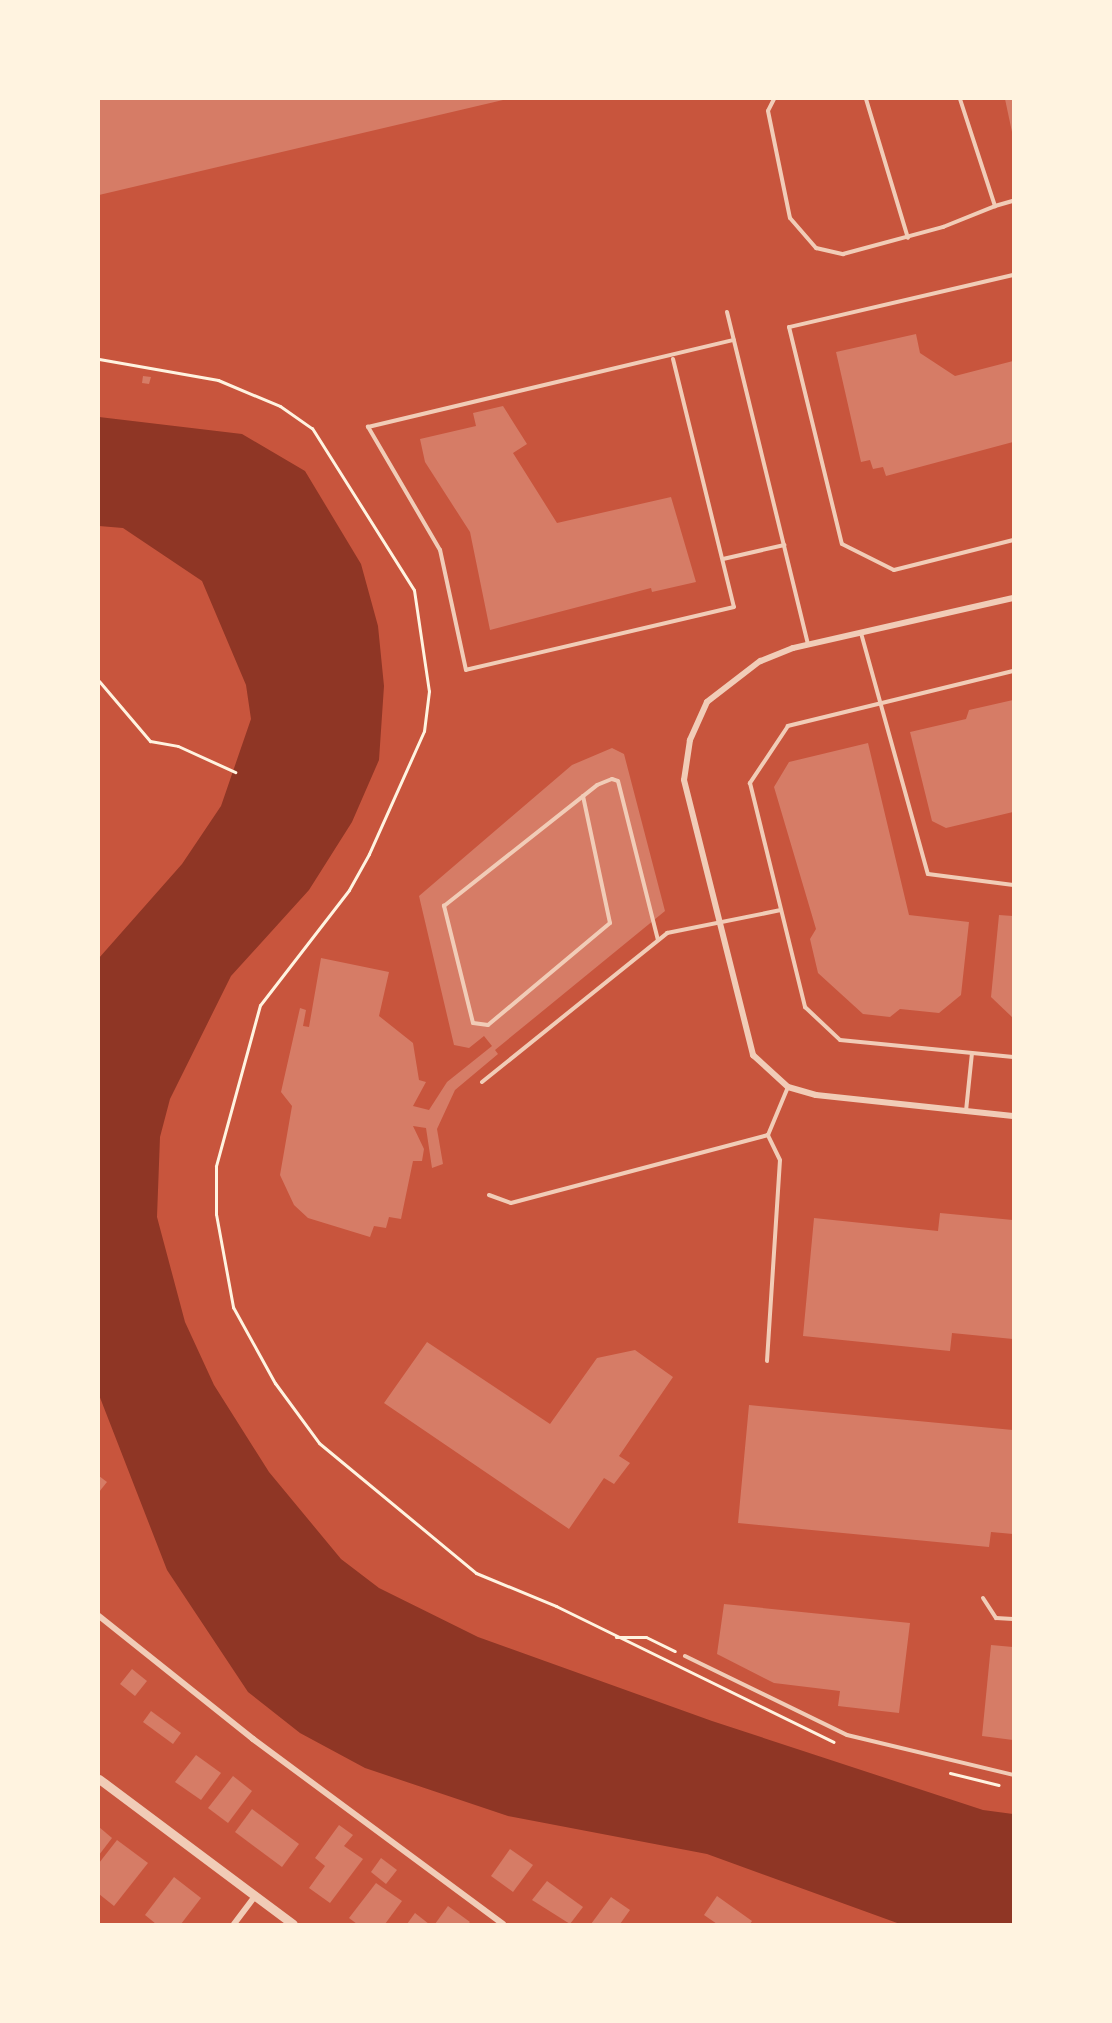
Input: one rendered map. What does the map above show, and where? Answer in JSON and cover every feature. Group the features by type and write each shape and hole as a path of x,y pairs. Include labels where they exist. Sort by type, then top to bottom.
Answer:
{"street":[{"path":"1013,598 808,645 760,661 724,686 707,702 690,740 684,780 716,923 753,1055 788,1087 1013,1116"},
{"path":"99,1616 252,1739 503,1924"},
{"path":"99,1779 293,1924"},
{"path":"234,1924 256,1895"}],"lane":[{"path":"774,99 768,111 790,218 816,248 843,254 908,238 1013,201"},
{"path":"866,99 908,238"},
{"path":"960,99 995,206"},
{"path":"1013,274 789,327 842,544 894,570 1013,540"},
{"path":"728,312 808,645"},
{"path":"673,358 734,607 466,670 440,550 368,427 664,355 673,358 734,340"},
{"path":"723,560 784,545"},
{"path":"861,633 878,704 928,874 1013,885"},
{"path":"1013,671 788,726 750,783 805,1007 840,1040 1013,1057"},
{"path":"583,796 610,923 488,1025 473,1023 444,906 583,796 597,785 618,781 658,940"},
{"path":"482,1082 658,940 716,923 781,910"},
{"path":"966,1111 972,1053"},
{"path":"767,1361 780,1160 768,1135 788,1087"},
{"path":"489,1195 511,1203 768,1135"},
{"path":"983,1598 996,1618 1013,1619"},
{"path":"685,1656 847,1735 1013,1775"}],"path":[{"path":"99,359 218,380 280,406 323,439 349,491 414,590 429,691 424,731 349,890 260,1005 216,1166 216,1215 233,1307 274,1383 327,1450 476,1573 614,1637 646,1637 685,1656"},
{"path":"99,681 150,741 178,746 235,772"}],"shaded area":[{"path":"99,417 242,434 305,471 361,564 378,626 384,686 379,760 352,822 309,890 231,976 170,1099 160,1137 157,1217 185,1322 214,1385 269,1472 341,1559 379,1588 478,1637 712,1721 983,1810 1013,1814 1013,1924 900,1924 707,1854 508,1816 365,1768 300,1733 248,1692 167,1570 99,1395 99,958 182,864 221,806 251,719 246,685 202,581 123,528 99,526"}],"building":[{"path":"99,99 503,99 503,100 99,195"},
{"path":"1005,99 1013,99 1013,132 1012,132"},
{"path":"916,334 920,353 955,376 1013,361 1013,442 886,476 883,467 873,469 870,460 861,462 836,352"},
{"path":"143,376 151,377 149,384 142,383"},
{"path":"503,406 527,444 513,453 557,523 671,497 696,582 652,592 651,588 490,630 470,532 425,462 420,439 476,426 473,413"},
{"path":"1013,700 1013,812 946,828 932,821 910,732 966,719 969,710"},
{"path":"868,743 909,915 969,922 961,995 939,1013 900,1009 890,1017 863,1014 818,973 810,939 816,929 774,787 789,762"},
{"path":"612,748 624,754 665,911 495,1050 498,1054 455,1090 437,1129 443,1164 432,1168 426,1128 413,1126 424,1149 422,1161 413,1161 401,1219 389,1217 386,1228 374,1226 370,1237 308,1218 294,1205 280,1175 292,1106 281,1092 300,1008 306,1010 303,1026 309,1027 321,958 389,972 379,1016 413,1043 419,1080 426,1082 413,1106 429,1110 447,1082 492,1046 484,1036 469,1048 454,1045 419,896 572,765"},
{"path":"999,915 1013,916 1013,1018 991,997"},
{"path":"940,1213 1013,1220 1013,1339 952,1333 950,1351 803,1336 814,1218 938,1231"},
{"path":"427,1342 550,1424 597,1358 635,1350 673,1377 619,1456 630,1463 614,1484 604,1478 569,1529 384,1403"},
{"path":"749,1405 1013,1430 1013,1534 991,1532 989,1547 738,1523"},
{"path":"99,1476 107,1482 99,1492"},
{"path":"724,1604 910,1623 899,1713 838,1706 840,1691 774,1683 717,1654"},
{"path":"991,1645 1013,1647 1013,1740 982,1736"},
{"path":"132,1669 147,1681 135,1696 120,1684"},
{"path":"151,1711 181,1733 173,1744 143,1722"},
{"path":"196,1755 221,1773 201,1800 175,1782"},
{"path":"233,1776 252,1791 228,1823 208,1808"},
{"path":"252,1809 299,1844 282,1867 235,1832"},
{"path":"339,1825 353,1835 344,1846 363,1859 330,1903 309,1888 325,1866 315,1858"},
{"path":"99,1827 112,1838 99,1855"},
{"path":"117,1840 148,1863 114,1906 99,1894 99,1863"},
{"path":"510,1849 533,1865 513,1892 491,1876"},
{"path":"381,1858 397,1870 386,1884 371,1872"},
{"path":"174,1877 201,1898 181,1924 156,1924 145,1915"},
{"path":"547,1881 583,1907 570,1924 532,1900"},
{"path":"376,1883 402,1901 385,1924 357,1924 349,1918"},
{"path":"717,1896 752,1921 750,1924 717,1924 704,1915"},
{"path":"611,1897 630,1910 620,1924 591,1924"},
{"path":"448,1906 470,1922 468,1924 435,1924"},
{"path":"415,1913 429,1924 407,1924"}]}
